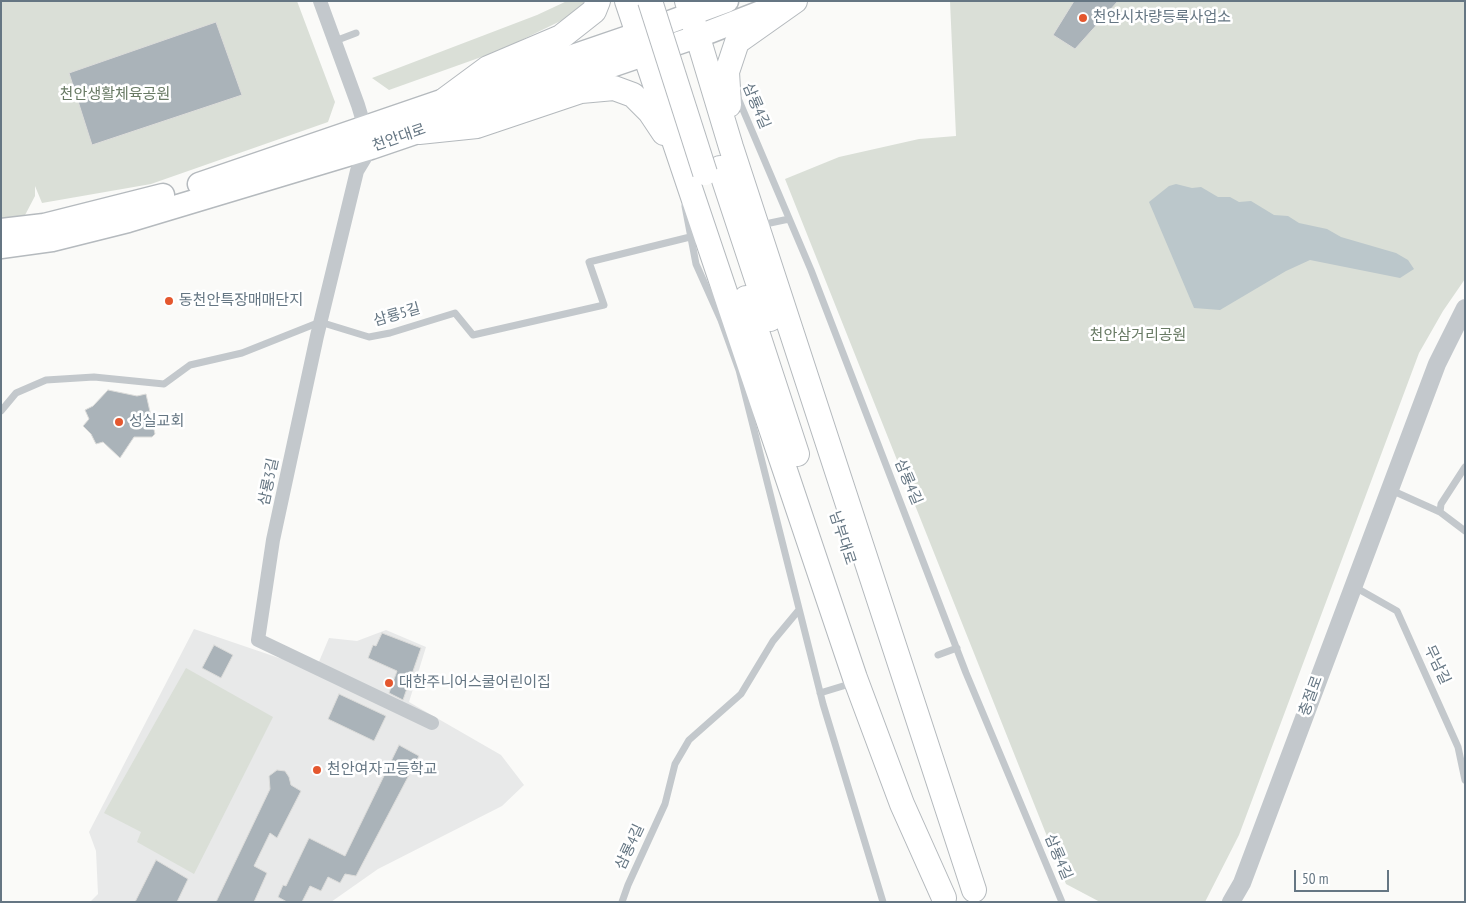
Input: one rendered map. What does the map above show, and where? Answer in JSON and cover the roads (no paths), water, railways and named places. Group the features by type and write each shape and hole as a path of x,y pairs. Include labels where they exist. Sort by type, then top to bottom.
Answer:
{"highway":[{"path":"446,99 488,68 561,37 594,10 598,1"},
{"path":"627,1 640,44 684,163 855,678 902,804 945,900"},
{"path":"650,1 712,170"},
{"path":"666,1 712,170"},
{"path":"731,147 727,72 737,42 795,1"},
{"path":"692,17 731,147 977,896"},
{"path":"419,132 477,126 581,92 614,88 633,95 650,112 684,163"},
{"name":"남부대로","path":"712,170 898,704 932,796 977,896"},
{"name":"남부대로","path":"712,170 945,900"}],"main road":[{"name":"천안대로","path":"1,230 44,225 156,198 368,138 419,132 640,44 727,1"},
{"name":"천안대로","path":"692,17 789,1"},
{"name":"천안대로","path":"1,247 52,240 128,222 368,138 446,99 640,44"}],"street":[{"path":"320,1 368,138"},
{"name":"삼룡3길","path":"368,138 357,171 320,322 273,540 258,640 432,724"},
{"name":"충절로","path":"1231,902 1242,883 1437,364 1464,313"}],"lane":[{"path":"335,41 356,33"},
{"name":"삼룡4길","path":"727,72 811,270 870,428 912,528 957,648 1062,902"},
{"path":"684,163 682,189 696,264 721,320 738,370 820,693 883,902"},
{"path":"770,223 789,219"},
{"path":"690,237 698,240"},
{"name":"삼룡5길","path":"320,322 370,338 455,312 473,335 604,305 589,262 690,237"},
{"path":"1,411 16,393 46,380 94,377 164,384 190,365 242,353 320,322"},
{"path":"1440,512 1442,504 1465,466"},
{"path":"1389,489 1416,499 1440,512 1465,531"},
{"name":"무남길","path":"1352,586 1397,611 1458,747 1465,780"},
{"name":"삼룡4길","path":"622,902 665,804 675,764 689,740 741,694 773,641 798,611"},
{"path":"938,655 957,648"},
{"path":"820,693 843,686"}],"place":[{"name":"천안시차량등록사업소","path":"1083,18"},
{"name":"동천안특장매매단지","path":"169,301"},
{"name":"성실교회","path":"119,422"},
{"name":"대한주니어스쿨어린이집","path":"389,683"},
{"name":"천안여자고등학교","path":"317,770"}],"park label":[{"name":"천안생활체육공원","path":"115,95"},
{"name":"천안삼거리공원","path":"1138,336"}]}
